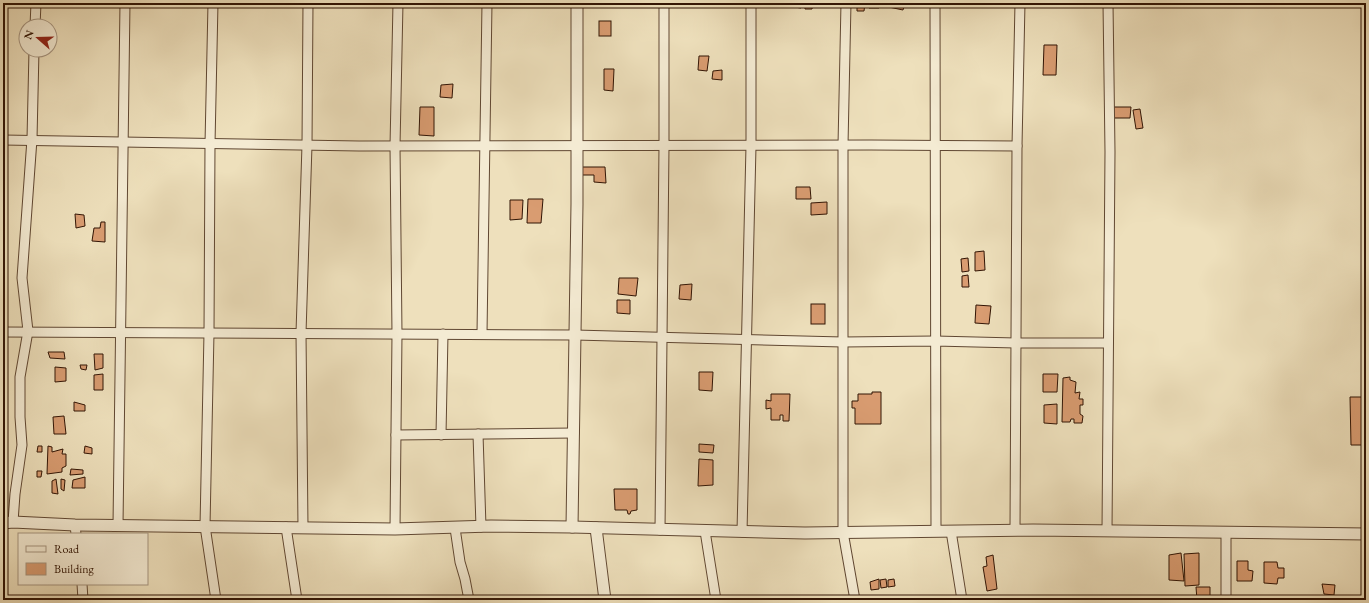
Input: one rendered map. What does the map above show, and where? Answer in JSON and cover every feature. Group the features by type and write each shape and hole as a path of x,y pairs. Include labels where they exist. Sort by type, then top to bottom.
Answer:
{"street":[{"path":"35,18 36,3"},
{"path":"118,526 126,3"},
{"path":"213,3 205,526 216,600"},
{"path":"303,528 302,334 307,145 308,3"},
{"path":"395,529 397,334 395,146 398,3"},
{"path":"482,334 487,3"},
{"path":"572,527 577,146 577,3"},
{"path":"660,530 664,3"},
{"path":"742,532 751,146 751,3"},
{"path":"846,3 843,145 843,532 855,600"},
{"path":"934,3 936,531"},
{"path":"1015,530 1017,146 1020,3"},
{"path":"1107,531 1110,152 1108,3"},
{"path":"34,58 32,139 22,278 28,331 20,377 22,445 15,494 8,523 75,529 118,526 395,529 572,527 742,532 1015,530 1366,534"},
{"path":"3,140 32,139 43,141 124,143 395,146 1017,146"},
{"path":"3,332 482,334 662,336 843,342 935,341 1108,343"},
{"path":"441,435 443,334"},
{"path":"396,435 574,432"},
{"path":"478,434 481,527"},
{"path":"286,527 297,600"},
{"path":"455,528 460,562 469,600"},
{"path":"596,528 605,600"},
{"path":"706,531 716,600"},
{"path":"951,531 962,600"},
{"path":"1226,532 1226,600"},
{"path":"82,585 83,600"}],"building":[{"path":"795,3 802,3 801,8 794,7"},
{"path":"805,3 813,3 812,9 805,9"},
{"path":"857,3 865,3 864,11 857,11"},
{"path":"870,3 880,3 879,8 869,8"},
{"path":"885,3 905,3 903,10 884,6"},
{"path":"1362,3 1366,3 1366,28 1363,28"},
{"path":"599,21 611,21 611,36 599,36"},
{"path":"1044,45 1057,45 1056,75 1043,75"},
{"path":"699,56 709,56 707,71 698,70"},
{"path":"604,69 614,69 613,91 604,90"},
{"path":"722,70 722,80 712,79 713,71"},
{"path":"453,84 452,98 440,97 441,85"},
{"path":"420,107 434,107 434,136 419,135"},
{"path":"1113,107 1131,107 1130,118 1113,118"},
{"path":"1140,109 1143,128 1136,129 1133,110"},
{"path":"581,167 605,167 606,183 594,182 594,175 581,175"},
{"path":"796,187 810,187 811,199 796,199"},
{"path":"528,199 543,199 541,223 527,223"},
{"path":"510,200 523,200 522,219 510,220"},
{"path":"827,202 827,214 811,215 811,203"},
{"path":"75,214 84,215 85,226 76,228"},
{"path":"101,222 105,222 105,242 92,241 94,228 100,228"},
{"path":"984,251 985,270 975,271 975,252"},
{"path":"968,258 969,271 962,272 961,259"},
{"path":"968,275 969,287 962,287 962,276"},
{"path":"619,278 638,278 636,296 618,294"},
{"path":"692,284 691,300 679,299 680,285"},
{"path":"617,300 630,300 630,314 617,313"},
{"path":"811,304 825,304 825,324 811,324"},
{"path":"976,305 991,306 989,324 975,323"},
{"path":"48,352 64,352 65,359 50,358"},
{"path":"94,354 103,354 103,368 95,370"},
{"path":"80,365 87,365 86,370 81,369"},
{"path":"55,367 66,368 66,381 55,382"},
{"path":"699,372 713,372 712,391 699,390"},
{"path":"103,374 103,390 94,390 94,375"},
{"path":"1043,374 1058,374 1057,392 1043,392"},
{"path":"1070,377 1070,380 1076,382 1075,393 1080,392 1079,399 1083,399 1083,405 1080,405 1080,414 1083,416 1082,423 1074,423 1074,419 1071,419 1070,422 1062,422 1063,378"},
{"path":"872,392 881,392 881,424 855,424 855,408 852,408 852,401 858,401 858,394 872,394"},
{"path":"771,394 790,394 789,421 783,421 783,415 780,415 780,420 771,420 771,408 766,409 766,400 771,401"},
{"path":"1350,397 1366,397 1366,445 1351,445"},
{"path":"74,402 85,405 85,411 74,411"},
{"path":"1057,404 1057,424 1044,423 1044,405"},
{"path":"64,416 66,434 54,434 53,417"},
{"path":"699,444 714,445 713,453 699,452"},
{"path":"38,446 42,446 42,452 37,452"},
{"path":"48,446 52,447 52,452 63,449 62,454 66,454 66,466 62,468 62,472 47,474"},
{"path":"85,446 92,448 92,454 84,453"},
{"path":"699,459 713,460 713,485 698,486"},
{"path":"71,469 83,470 83,474 70,475"},
{"path":"37,471 42,471 41,477 37,477"},
{"path":"85,477 85,488 72,488 73,480"},
{"path":"56,479 58,494 52,493 52,481"},
{"path":"61,479 65,480 64,491 61,489"},
{"path":"614,489 637,489 637,510 631,511 630,514 628,514 627,510 615,510"},
{"path":"1181,553 1184,581 1169,580 1169,555"},
{"path":"1199,553 1199,585 1185,586 1184,554"},
{"path":"993,555 997,589 987,591 983,567 987,566 986,557"},
{"path":"1237,561 1248,561 1248,570 1253,571 1252,581 1237,581"},
{"path":"1264,562 1277,562 1278,568 1284,568 1284,578 1278,578 1277,584 1264,583"},
{"path":"879,579 879,589 871,590 870,582"},
{"path":"886,579 887,587 881,588 880,580"},
{"path":"894,579 895,586 888,587 888,580"},
{"path":"1322,584 1335,585 1334,595 1324,594"},
{"path":"1196,587 1210,587 1210,600 1197,600"}]}
